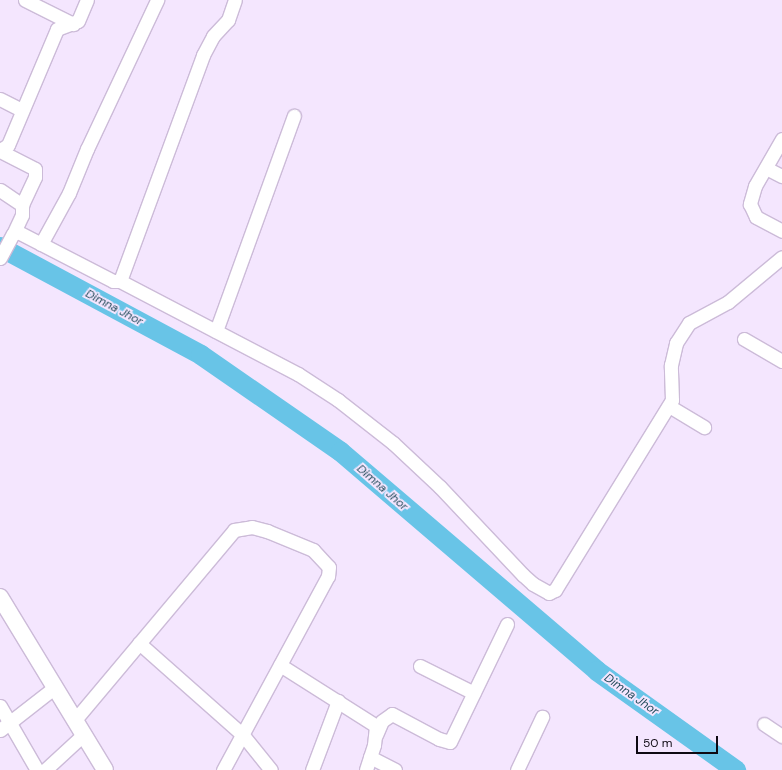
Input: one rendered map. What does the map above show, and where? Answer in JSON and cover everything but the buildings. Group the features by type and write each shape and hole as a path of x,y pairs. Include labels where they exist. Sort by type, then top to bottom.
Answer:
{"street":[{"path":"25,0 74,24"},
{"path":"0,258 22,215 22,205 35,177 35,169 0,150 8,145 57,29 62,25 74,24 78,21 87,0"},
{"path":"42,244 69,193 87,148 157,0"},
{"path":"120,281 203,55 213,36 228,20 235,0"},
{"path":"0,100 22,110"},
{"path":"216,331 294,116"},
{"path":"782,139 755,186 750,204 756,217 782,231"},
{"path":"766,168 782,176"},
{"path":"0,190 22,205"},
{"path":"11,238 18,232 113,281 120,281 316,385 393,443 440,487 523,575 533,584 549,593 554,590 669,406 672,400 671,365 676,343 689,323 728,302 782,257"},
{"path":"744,339 782,361"},
{"path":"669,406 704,427"},
{"path":"74,721 234,530 252,527 313,550 329,567 322,589 223,770"},
{"path":"0,597 105,770"},
{"path":"366,770 376,735 382,721 386,716 392,714 439,739 450,742 507,624"},
{"path":"139,643 242,734 271,770"},
{"path":"280,665 370,721 376,726 376,735"},
{"path":"420,666 474,693"},
{"path":"4,726 54,688"},
{"path":"312,770 338,701"},
{"path":"0,706 4,726 37,770"},
{"path":"517,770 542,717"},
{"path":"764,724 782,736"},
{"path":"45,770 83,735"},
{"path":"370,757 395,770"}],"waterway":[{"name":"Dimna Jhor","path":"0,247 201,355 341,452 597,671 736,770"}]}
